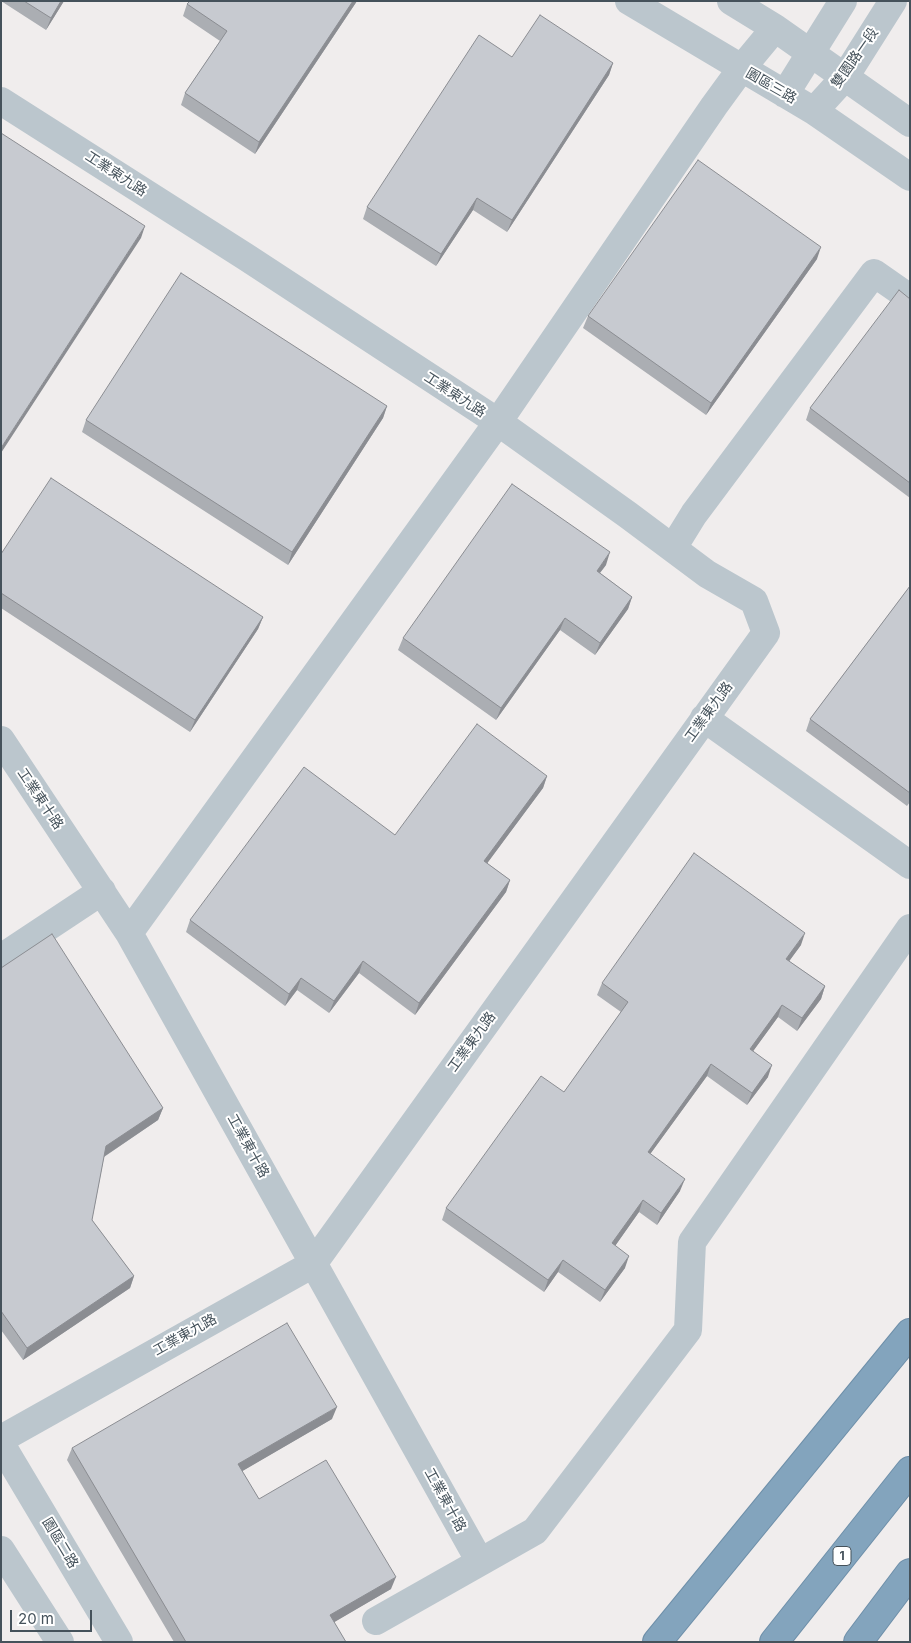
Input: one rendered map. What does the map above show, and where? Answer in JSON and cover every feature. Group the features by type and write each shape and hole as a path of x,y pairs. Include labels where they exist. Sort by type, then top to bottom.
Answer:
{"highway":[{"path":"657,1642 910,1333"},
{"name":"1","path":"774,1642 910,1471"},
{"path":"858,1642 910,1573"}],"street":[{"name":"園區三路","path":"629,1 814,112 910,177"},
{"path":"731,1 775,28 910,123"},
{"path":"785,94 812,54 843,1"},
{"name":"雙園路一段","path":"814,112 845,77 893,1"},
{"path":"129,933 498,422 708,114 741,69 775,28"},
{"name":"工業東九路","path":"1,101 246,257 498,422 707,574 754,601 766,633 313,1264 1,1439"},
{"path":"673,548 694,514 874,273 910,298"},
{"path":"704,718 910,865"},
{"name":"工業東十路","path":"1,740 129,933 480,1562"},
{"path":"1,958 102,891"},
{"path":"376,1621 535,1530 688,1330 692,1242 910,928"},
{"name":"園區二路","path":"1,1444 119,1642"},
{"path":"1,1550 60,1642"}],"building":[{"path":"24,1 61,1 51,18"},
{"path":"190,1 353,1 259,142 185,93 227,31 187,4"},
{"path":"540,15 613,63 512,220 477,198 441,254 367,207 479,35 512,57"},
{"path":"1,133 145,226 1,448"},
{"path":"698,160 821,247 711,403 588,316"},
{"path":"181,273 387,406 292,552 86,420"},
{"path":"899,290 910,299 910,483 810,408"},
{"path":"51,478 263,617 195,720 1,593 1,554"},
{"path":"512,484 610,552 597,571 632,597 600,643 565,618 501,708 403,638"},
{"path":"910,586 910,793 810,719"},
{"path":"477,724 547,776 484,861 510,880 419,1003 363,961 334,1001 301,978 289,994 190,920 304,767 395,835"},
{"path":"694,853 805,933 786,959 825,986 802,1018 782,1005 750,1049 772,1065 752,1093 711,1064 648,1152 685,1179 661,1213 643,1200 612,1243 629,1256 605,1290 563,1260 548,1280 446,1208 541,1076 564,1092 628,1002 602,983"},
{"path":"52,934 163,1108 106,1146 92,1220 134,1276 27,1348 1,1311 1,968"},
{"path":"287,1323 337,1407 238,1464 259,1499 326,1460 396,1577 330,1615 346,1642 186,1642 72,1448"}]}
